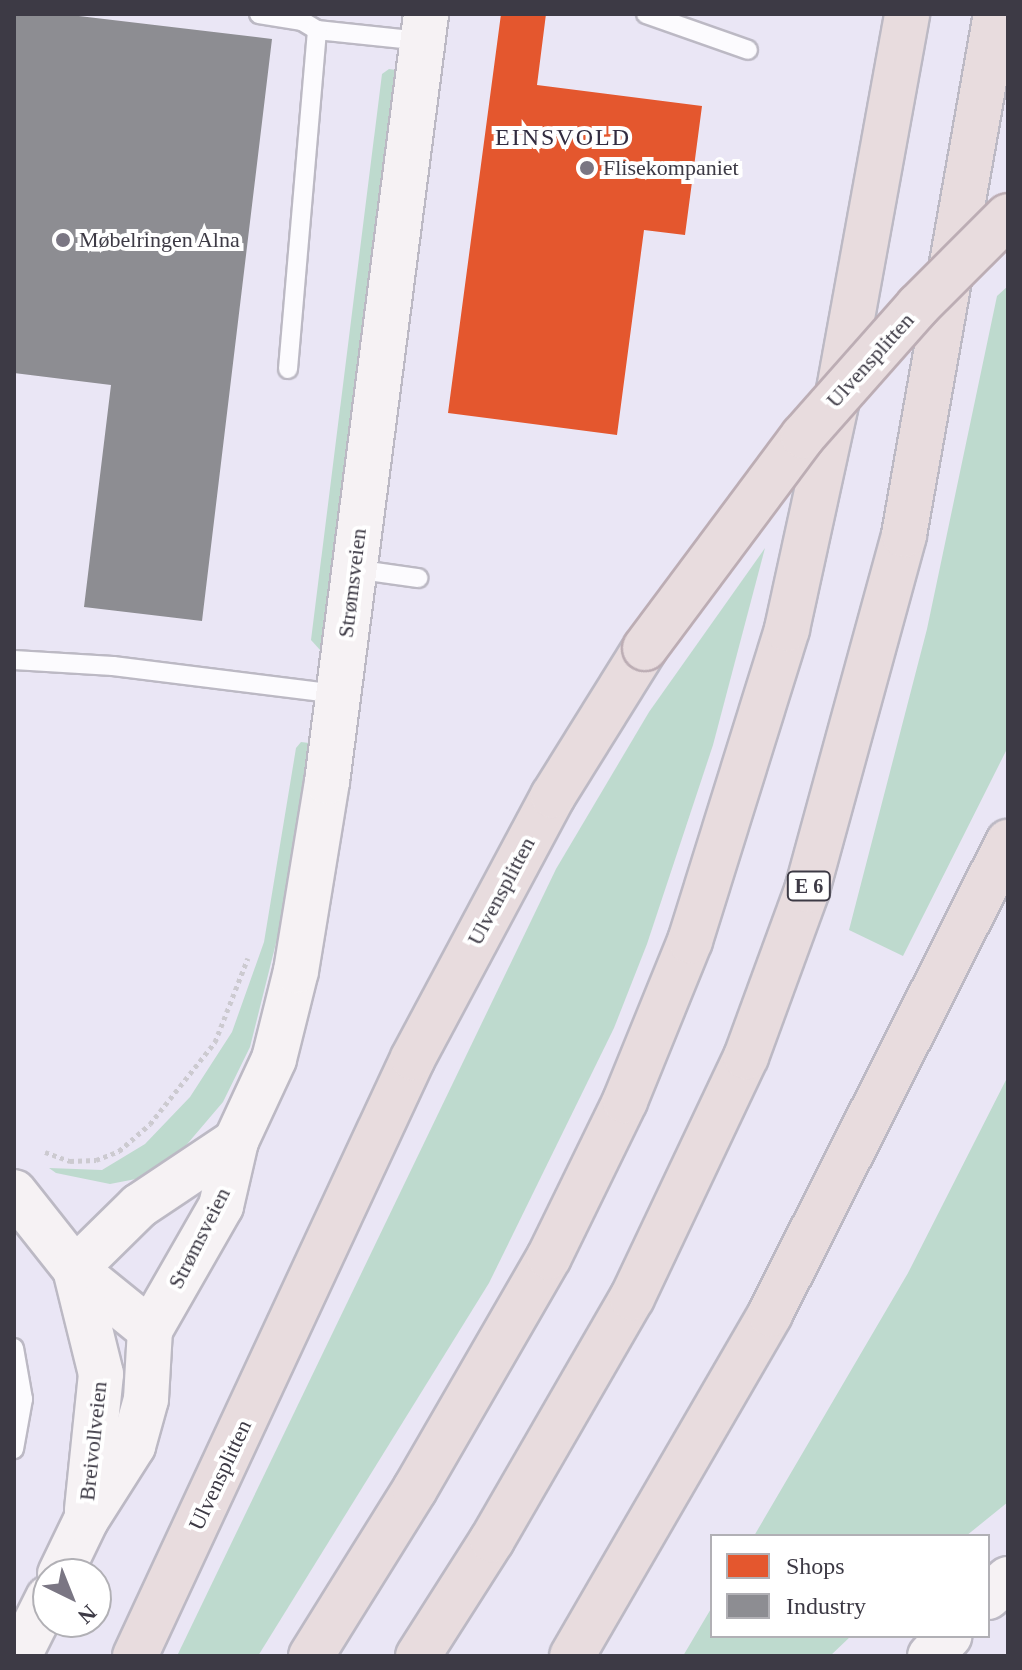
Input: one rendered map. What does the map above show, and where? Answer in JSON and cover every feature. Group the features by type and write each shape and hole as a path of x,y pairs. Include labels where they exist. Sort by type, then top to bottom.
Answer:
{"highway":[{"path":"311,1656 415,1489 549,1257 625,1101 690,941 787,629 838,395 907,14"},
{"name":"E 6","path":"418,1656 492,1540 632,1298 746,1057 798,916 876,653 904,535 997,23"},
{"name":"Ulvensplitten","path":"135,1656 413,1058 553,796 645,648 751,502 848,383 1008,216"},
{"path":"572,1656 770,1314 1008,842"}],"street":[{"name":"Strømsveien","path":"150,1330 221,1206 236,1141 274,1059 296,971 338,694 424,27"},
{"name":"Strømsveien","path":"75,1269 139,1206 236,1141"},
{"path":"14,1192 75,1269 150,1330"},
{"name":"Breivollveien","path":"75,1269 101,1374 86,1520"},
{"name":"Breivollveien","path":"68,1558 86,1520 133,1446 141,1423 150,1330"},
{"path":"990,1595 1008,1579"},
{"path":"19,1656 32,1630"},
{"path":"930,1656 947,1638"}],"lane":[{"path":"259,14 302,21 317,30 424,27"},
{"path":"646,14 748,50"},
{"path":"288,369 317,30"},
{"path":"354,569 418,578"},
{"path":"14,660 113,666 338,694"},
{"path":"14,1348 23,1399 14,1449"}],"path":[{"path":"45,1152 70,1161 96,1160 119,1151 150,1124 215,1042 237,996 251,948"}],"green space":[{"path":"389,69 396,70 321,651 311,640 382,74"},
{"path":"1008,286 1008,747 903,956 849,930 927,629 997,296"},
{"path":"765,548 713,745 647,944 614,1028 489,1283 258,1656 177,1656 556,869 649,712"},
{"path":"301,742 309,743 281,923 250,1047 223,1102 177,1156 141,1178 110,1184 56,1173 49,1168 102,1170 145,1144 190,1097 232,1032 264,942 296,748"},
{"path":"1008,1076 1008,1502 968,1534 755,1534 908,1273"},
{"path":"710,1610 710,1638 849,1638 830,1656 683,1656"}],"building: Shops":[{"name":"Flisekompaniet","path":"501,14 546,14 537,85 702,106 685,235 644,230 617,435 448,413"}],"building: Industry":[{"path":"14,14 62,14 272,39 202,621 84,607 111,385 14,373"}],"place":[{"name":"Flisekompaniet","path":"587,168"},
{"name":"Møbelringen Alna","path":"63,240"}],"district":[{"name":"EINSVOLD","path":"563,138"}]}
